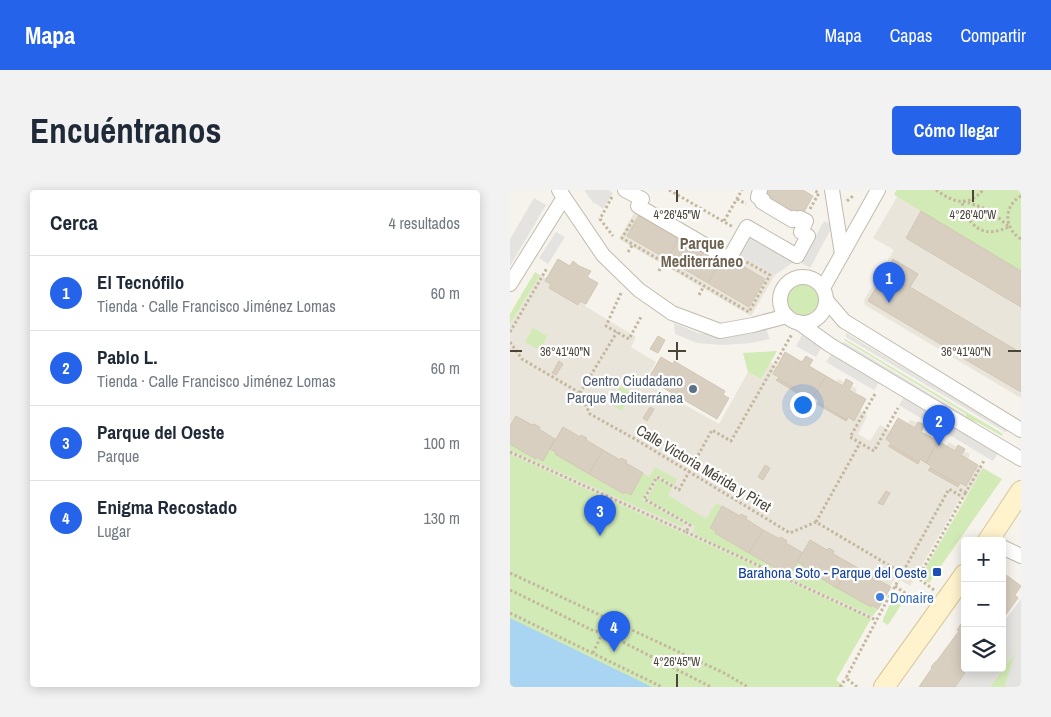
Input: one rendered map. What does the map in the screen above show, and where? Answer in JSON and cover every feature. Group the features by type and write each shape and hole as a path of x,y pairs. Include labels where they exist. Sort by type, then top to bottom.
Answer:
{"main road":[{"path":"991,537 1021,491"},
{"path":"884,687 961,580"}],"street":[{"path":"626,190 642,199 638,206 729,258 747,227 797,256 808,236 801,232 806,221 800,218 799,221 794,218 792,220 762,202 763,200 758,197 760,190"},
{"path":"832,190 842,254"},
{"path":"510,284 561,194 603,255 639,290 672,313 720,331 793,319 805,322 818,318 825,307 825,294 842,254 878,190"},
{"path":"1021,430 844,321 818,282 806,277 799,277 782,289 780,303 793,319 830,345 1021,459"},
{"path":"1006,549 1021,556"}],"path":[{"path":"613,236 600,219 616,190"},
{"path":"668,190 744,233"},
{"path":"724,222 742,190"},
{"path":"937,190 952,201 963,201 973,199 982,190"},
{"path":"1021,196 1011,204 1007,219 1013,233 1021,239"},
{"path":"963,201 990,210 1009,226"},
{"path":"963,201 962,210 971,223 984,232 997,232 1009,226"},
{"path":"640,207 622,238 749,312 756,304 770,275 732,253"},
{"path":"628,252 633,244"},
{"path":"659,271 664,262"},
{"path":"510,332 547,268"},
{"path":"700,295 704,286"},
{"path":"621,293 606,326 629,339 642,315"},
{"path":"686,532 690,525 644,499 657,477 679,490 712,430 731,441 793,319"},
{"path":"510,342 522,359 580,393 617,332"},
{"name":"Calle Victoria Mérida y Piret","path":"580,393 590,414 790,534 816,522"},
{"path":"875,394 850,437 874,451 898,408"},
{"path":"860,443 816,522 902,573"},
{"path":"510,452 876,620"},
{"path":"947,599 918,578 985,459"},
{"path":"840,687 894,586 950,489 959,495 961,490 966,492"},
{"path":"510,573 724,673 748,687"},
{"path":"894,586 919,603"},
{"path":"510,590 594,631 603,632 711,687"},
{"path":"510,613 662,687"},
{"path":"593,653 609,619"},
{"path":"846,678 857,687"}],"shaded area":[{"path":"584,190 608,190 613,193 603,209 594,204"},
{"path":"897,197 1021,271 1021,398 865,305 864,300 894,250 873,238"},
{"path":"534,198 546,205 510,266 510,239"},
{"path":"638,206 729,258 734,251 775,275 751,316 619,239"},
{"path":"824,221 833,225 810,268 801,263"},
{"path":"556,232 565,237 548,264 539,258"},
{"path":"751,234 795,261 775,275 740,255"},
{"path":"558,259 570,266 573,261 591,271 588,277 598,283 585,306 636,337 631,347 656,362 644,382 719,424 748,372 761,379 771,362 777,366 785,352 802,362 806,356 813,360 809,366 836,382 838,379 844,382 846,379 853,383 852,386 857,389 855,393 866,399 860,411 867,416 858,434 870,441 880,425 890,431 898,418 908,424 910,420 925,425 922,432 946,446 949,442 965,449 964,451 970,454 968,459 983,468 965,498 961,497 910,586 896,577 871,619 510,454 510,324 540,275 546,278"},
{"path":"674,323 698,333 722,336 749,334 766,329 770,339 751,343 722,345 697,343 675,334"},
{"path":"846,333 1009,431 1005,432 846,337"},
{"path":"802,335 822,347 816,357 796,346"},
{"path":"844,342 965,415 965,420 840,345"},
{"path":"832,353 880,381 874,390 826,362"},
{"path":"905,396 999,452 993,461 899,405"},
{"path":"1021,599 1021,687 1005,687 1015,653 1006,665 1006,619"},
{"path":"965,672 1001,672 990,687 955,687"}],"green space":[{"path":"897,190 1021,190 1021,271 897,197 894,194"},
{"path":"535,272 540,275 510,324 510,314"},
{"path":"803,283 814,288 819,299 814,310 803,315 792,310 787,299 792,288"},
{"path":"533,328 547,336 540,350 525,342"},
{"path":"845,339 1003,434 1002,436 977,422 966,419 966,414"},
{"path":"777,351 761,379 748,372 743,353"},
{"path":"620,386 632,393 622,411 610,404"},
{"path":"510,444 536,459 537,457 543,460 550,449 556,452 555,454 623,494 625,492 631,495 643,473 649,477 655,467 677,479 674,485 657,475 642,500 684,524 683,527 510,450"},
{"path":"510,454 871,619 836,680 845,687 510,687"},
{"path":"983,468 1002,479 929,583 920,578"},
{"path":"658,479 672,487 668,495 706,519 716,503 722,506 710,527 716,531 715,533 784,573 785,571 791,574 797,563 803,565 802,567 871,607 872,605 878,609 873,616 714,544 693,532 695,526 647,499"},
{"path":"895,593 905,599 888,625 883,622 883,619"},
{"path":"1016,651 1005,687 990,687 1001,672 1006,672 1006,665"}],"water":[{"path":"510,618 652,687 510,687"}],"building":[{"path":"762,190 803,190 813,196 799,221 762,202"},
{"path":"643,208 683,231 667,259 627,236"},
{"path":"921,211 1021,271 1021,307 906,238"},
{"path":"683,231 724,255 708,283 667,259"},
{"path":"724,255 765,279 749,307 708,283"},
{"path":"558,259 570,266 573,261 591,271 587,277 598,283 586,304 580,301 578,305 549,288 551,284 545,281"},
{"path":"893,259 918,274 910,287 1021,353 1021,392 961,357 962,355 868,301"},
{"path":"658,336 665,340 658,353 650,349"},
{"path":"785,352 802,362 806,356 813,360 809,366 826,376 813,397 808,394 807,396 773,374"},
{"name":"Centro Ciudadano Parque Mediterránea","path":"661,357 673,364 674,361 725,391 723,395 729,398 717,419 648,379"},
{"path":"559,361 563,364 556,375 552,373"},
{"path":"826,376 843,386 846,379 850,381 853,383 849,390 866,399 854,421 848,417 847,420 818,403 819,400 813,397"},
{"path":"778,379 807,396 805,398 776,380"},
{"path":"818,403 847,420 817,404"},
{"path":"650,407 654,409 647,421 643,418"},
{"path":"516,416 532,425 540,427 539,429 555,439 543,461 510,444 510,426"},
{"path":"898,418 915,428 918,422 925,425 921,432 938,441 926,463 920,459 919,462 890,445 891,443 886,439"},
{"path":"563,427 580,437 581,435 587,438 586,440 603,450 589,474 555,454 556,452 550,449"},
{"path":"938,441 955,451 958,445 965,449 961,455 978,465 966,486 960,483 959,485 930,468 931,466 926,463"},
{"path":"890,445 919,462 918,464 888,446"},
{"path":"603,450 620,460 621,458 627,461 626,463 643,473 631,495 625,492 624,494 589,474"},
{"path":"765,465 770,468 763,480 758,477"},
{"path":"930,468 959,485 958,487 928,470"},
{"path":"886,491 890,493 883,505 878,503"},
{"path":"722,506 740,516 741,514 747,517 746,519 763,530 749,553 715,533 716,531 710,528"},
{"path":"763,530 780,539 781,537 787,541 786,543 803,553 791,574 785,571 784,573 749,553"},
{"path":"810,540 827,550 829,548 834,551 833,554 851,564 837,588 797,562"},
{"path":"851,564 867,573 869,571 874,574 873,577 891,587 878,609 837,588"},
{"path":"1006,575 1021,586 1015,595 1018,598 1006,614"},
{"path":"961,624 961,672 965,673 955,687 919,687 931,667 959,631 957,630"}],"place":[{"name":"El Tecnófilo","path":"889,303"},
{"name":"Centro Ciudadano Parque Mediterránea","path":"693,389"},
{"name":"Pablo L.","path":"939,446"},
{"name":"Parque del Oeste","path":"600,536"},
{"name":"Barahona Soto - Parque del Oeste","path":"937,572"},
{"name":"Donaire","path":"880,597"},
{"name":"Enigma Recostado","path":"614,652"}],"district":[{"name":"Parque Mediterráneo","path":"702,252"}]}
